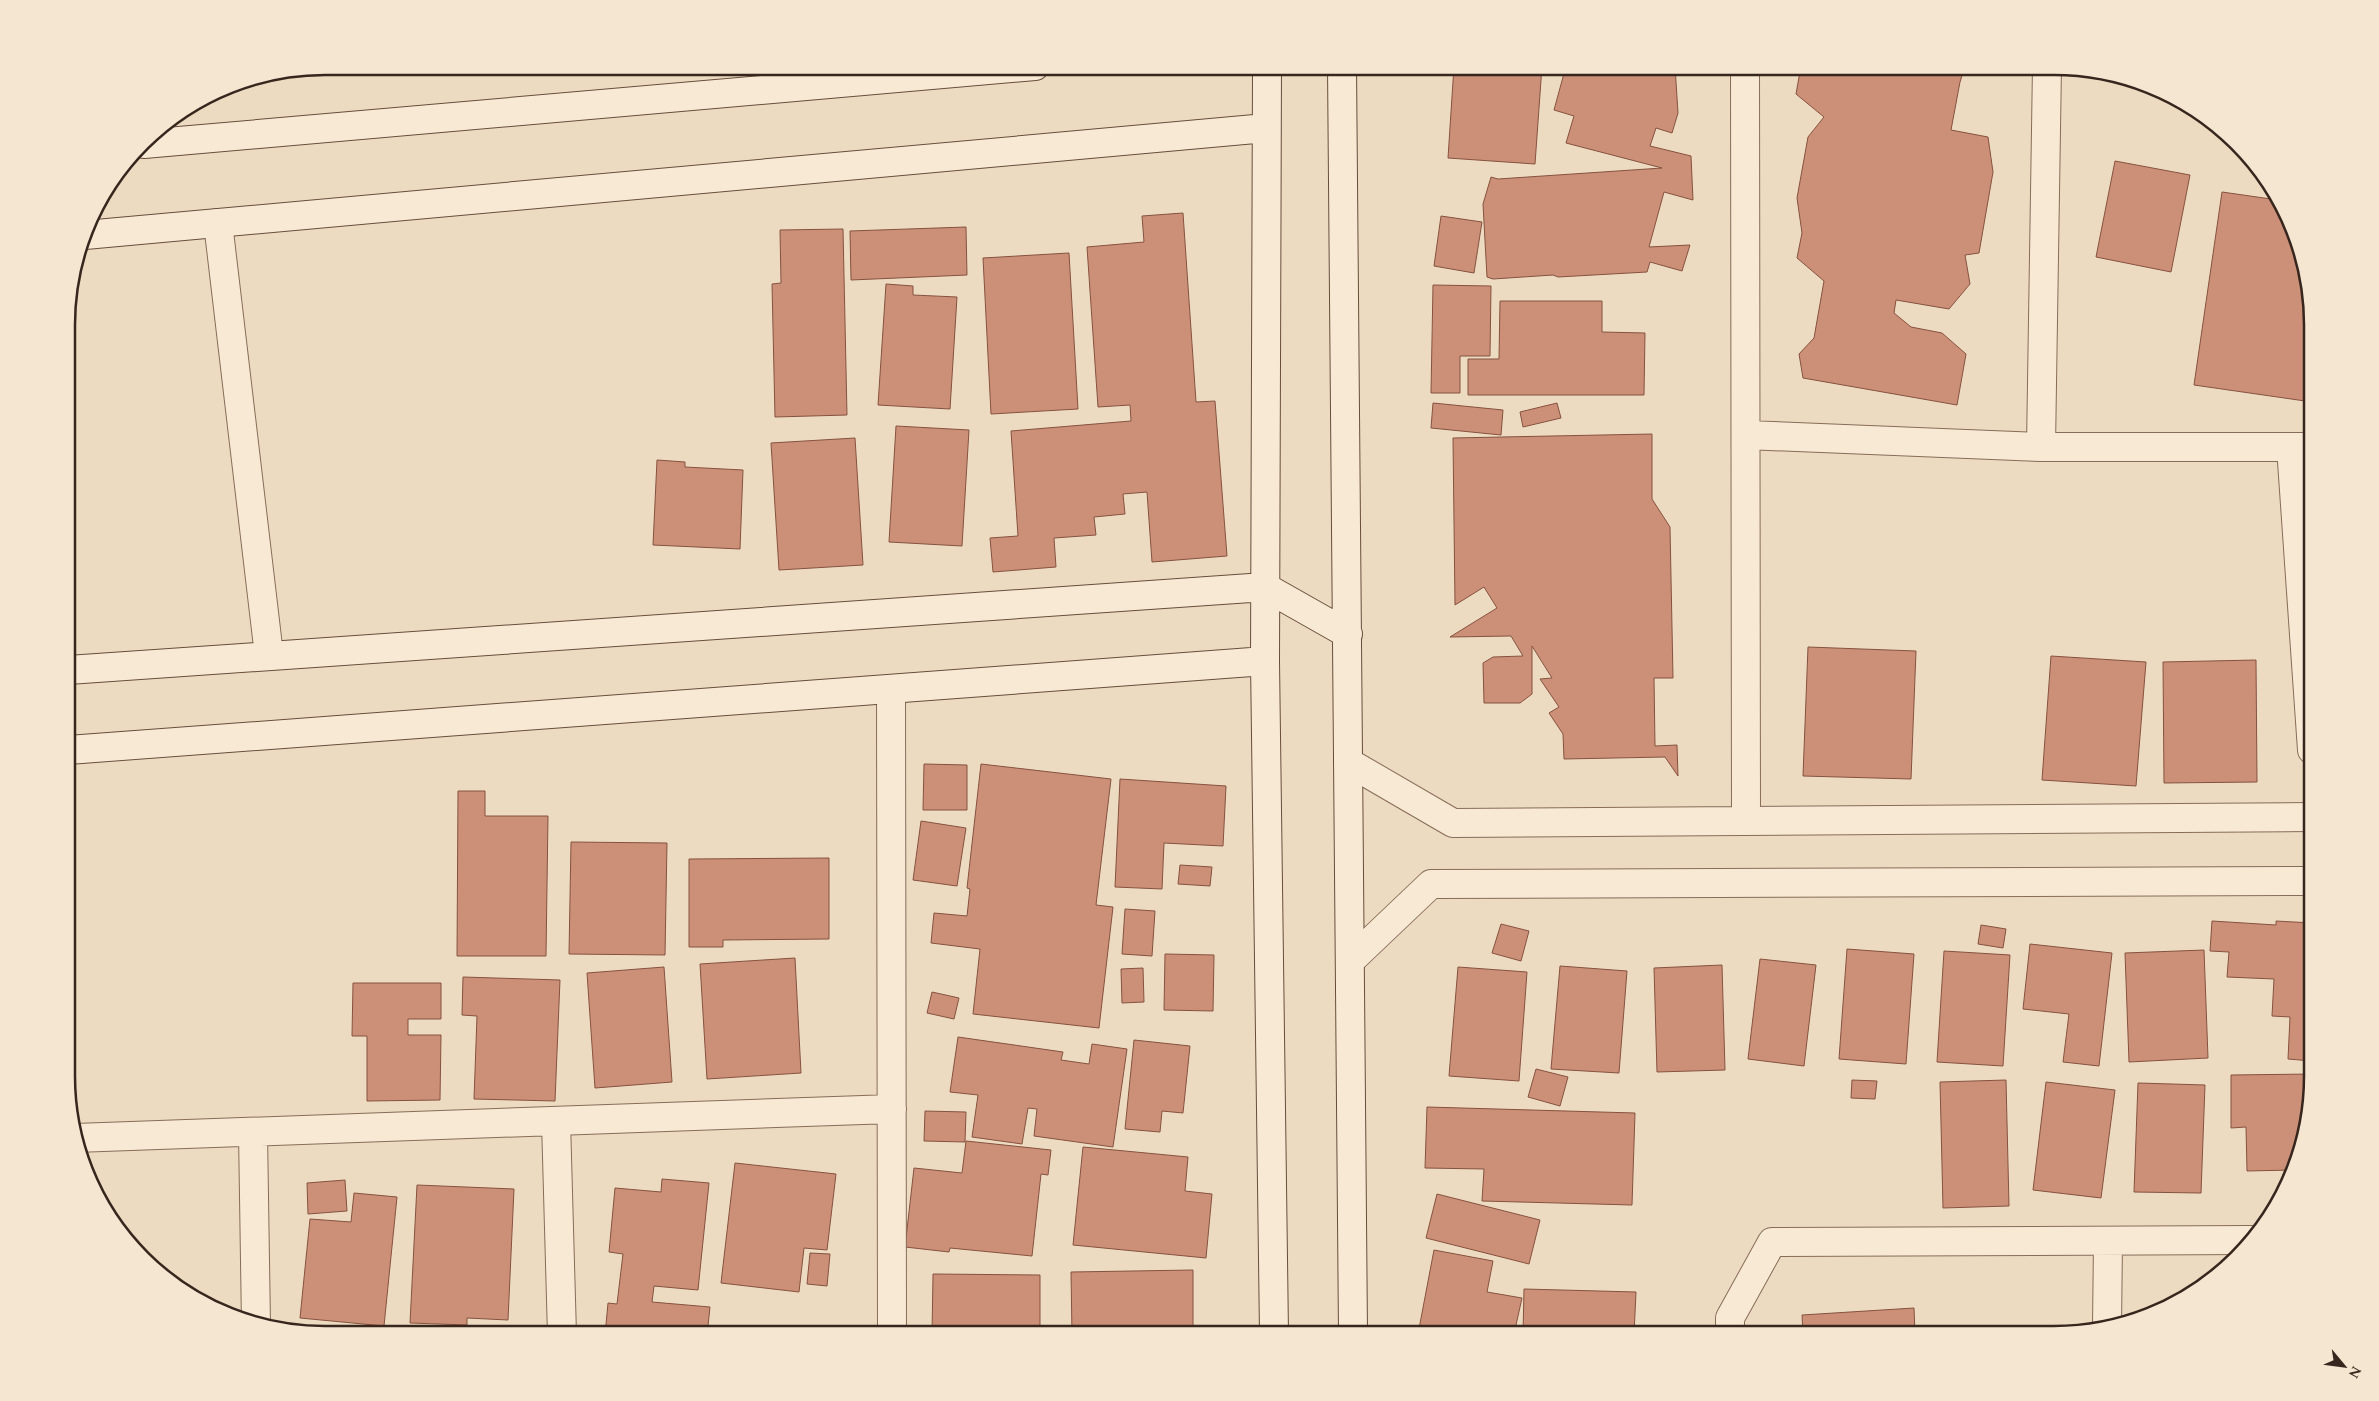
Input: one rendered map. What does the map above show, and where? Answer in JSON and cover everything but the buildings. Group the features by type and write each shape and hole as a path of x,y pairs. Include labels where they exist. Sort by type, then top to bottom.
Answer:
{"street":[{"path":"153,143 932,75"},
{"path":"1268,75 1265,661 1274,1326"},
{"path":"1342,75 1353,1326"},
{"path":"1745,75 1746,821"},
{"path":"2041,448 2048,75"},
{"path":"92,235 1266,128"},
{"path":"218,223 269,655"},
{"path":"1746,434 2041,448 2302,447 2304,508"},
{"path":"75,669 1265,587 1348,634"},
{"path":"75,749 1265,661"},
{"path":"891,689 892,1326"},
{"path":"1348,762 1453,823 2304,817"},
{"path":"1350,961 1431,884 2304,882"},
{"path":"83,1138 892,1109"},
{"path":"556,1121 562,1326"},
{"path":"253,1132 256,1316"},
{"path":"1730,1326 1730,1318 1772,1242 2243,1240"},
{"path":"2107,1320 2108,1241"}]}
